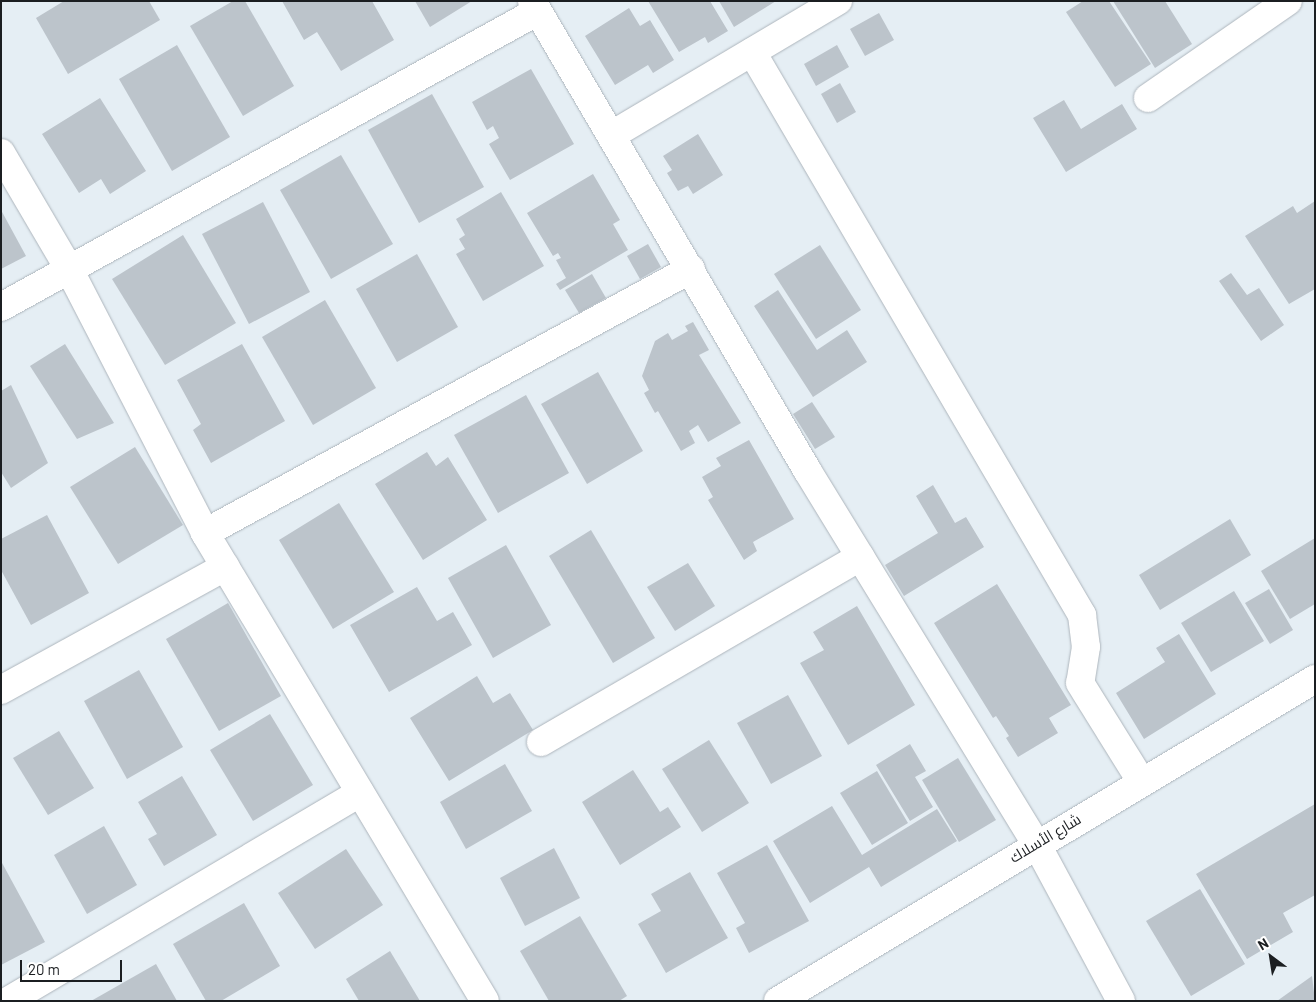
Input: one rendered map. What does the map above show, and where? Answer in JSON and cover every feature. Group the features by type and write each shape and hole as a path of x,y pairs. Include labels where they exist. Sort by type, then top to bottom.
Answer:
{"street":[{"path":"1148,98 1288,1"},
{"path":"612,135 752,52 828,4"},
{"path":"1,307 535,6 692,269 860,557 1036,843 1120,1001"},
{"path":"752,52 1082,615 1086,647 1080,683 1142,781"},
{"path":"1,153 69,269 205,534 485,1001"},
{"path":"205,534 692,269"},
{"path":"541,742 860,557"},
{"path":"1,690 225,567"},
{"name":"شارع الأسلاك","path":"778,1001 1036,843 1315,679"},
{"path":"8,1001 360,793"}],"building":[{"path":"64,1 149,1 160,20 68,74 36,18"},
{"path":"233,1 245,1 294,86 243,116 190,26"},
{"path":"282,1 372,1 394,40 341,71 317,32 304,40"},
{"path":"415,1 472,1 430,27"},
{"path":"648,1 710,1 728,31 708,43 705,37 679,52"},
{"path":"719,1 776,1 734,27"},
{"path":"1083,1 1109,1 1151,64 1115,87 1066,12"},
{"path":"1113,1 1165,1 1192,44 1155,68"},
{"path":"629,8 640,26 650,20 674,60 653,73 648,65 615,85 585,36"},
{"path":"879,13 894,40 865,56 850,29"},
{"path":"177,45 230,137 172,171 119,79"},
{"path":"837,45 849,67 816,86 804,64"},
{"path":"531,69 574,144 510,180 489,144 499,138 493,126 487,130 472,102"},
{"path":"840,83 856,112 837,123 821,94"},
{"path":"432,94 484,187 419,223 368,130"},
{"path":"100,98 146,171 110,194 101,179 79,193 42,134"},
{"path":"1064,100 1081,129 1122,104 1137,129 1066,172 1033,118"},
{"path":"698,134 723,175 693,194 688,186 678,191 667,173 672,170 663,156"},
{"path":"341,155 393,244 331,279 280,190"},
{"path":"593,174 620,220 613,224 628,250 560,290 556,284 566,278 556,260 561,258 558,253 553,256 527,213"},
{"path":"501,192 544,266 483,301 456,254 465,249 459,239 465,235 456,219"},
{"path":"1315,201 1315,289 1289,304 1245,236 1293,206 1297,213"},
{"path":"263,202 310,292 249,324 202,234"},
{"path":"1,210 26,256 1,269"},
{"path":"183,235 236,323 165,365 112,279"},
{"path":"648,244 661,267 640,279 627,256"},
{"path":"820,245 861,310 816,339 774,274"},
{"path":"417,254 458,327 397,362 356,289"},
{"path":"1231,273 1247,295 1259,288 1284,325 1261,341 1219,281"},
{"path":"592,274 606,298 579,313 565,290"},
{"path":"778,290 817,350 847,330 867,362 813,397 754,306"},
{"path":"325,300 376,388 313,425 262,337"},
{"path":"693,322 709,350 699,355 741,423 708,442 698,425 689,431 695,443 681,451 658,411 655,413 644,393 649,390 642,376 655,341 668,333 672,340 688,331 685,326"},
{"path":"65,344 114,423 77,439 30,366"},
{"path":"242,344 285,421 211,463 193,430 201,424 177,380"},
{"path":"598,372 643,451 587,484 541,404"},
{"path":"11,385 48,463 11,488 1,472 1,391"},
{"path":"526,395 569,473 498,513 454,435"},
{"path":"812,402 835,437 815,449 793,414"},
{"path":"749,440 794,519 753,542 757,551 744,560 708,500 713,497 702,477 721,466 716,458"},
{"path":"135,447 183,525 118,564 70,487"},
{"path":"427,452 436,466 448,457 487,520 423,560 375,484"},
{"path":"933,485 955,523 966,517 984,547 904,596 885,565 938,533 916,496"},
{"path":"339,503 394,592 333,629 279,540"},
{"path":"47,515 89,593 31,625 1,570 1,539"},
{"path":"1230,519 1251,555 1160,610 1139,575"},
{"path":"591,530 655,638 613,663 549,556"},
{"path":"1315,538 1315,604 1290,619 1261,571"},
{"path":"506,545 551,625 493,658 448,578"},
{"path":"688,563 715,606 675,631 647,587"},
{"path":"997,584 1071,705 1049,718 1058,733 1018,757 1006,738 1009,736 996,716 993,718 934,623"},
{"path":"417,587 437,621 453,612 472,645 389,692 350,625"},
{"path":"1269,589 1293,630 1270,644 1245,603"},
{"path":"1234,591 1264,641 1211,672 1181,623"},
{"path":"228,603 281,696 219,731 166,639"},
{"path":"857,606 915,705 848,745 800,663 824,650 813,632"},
{"path":"1179,634 1216,694 1144,739 1116,693 1165,662 1156,648"},
{"path":"139,670 183,747 127,779 84,701"},
{"path":"477,676 493,703 510,693 533,730 449,781 410,718"},
{"path":"788,695 822,756 771,784 737,723"},
{"path":"270,714 313,785 253,821 210,750"},
{"path":"59,731 94,788 48,815 13,758"},
{"path":"709,740 749,803 702,832 662,769"},
{"path":"910,744 926,771 915,777 933,807 910,821 876,765"},
{"path":"958,758 996,820 959,842 922,780"},
{"path":"505,764 532,811 466,849 440,802"},
{"path":"633,770 660,812 668,807 681,827 620,865 582,802"},
{"path":"877,771 908,823 872,845 840,793"},
{"path":"182,776 217,835 164,866 148,839 157,834 138,802"},
{"path":"1315,804 1315,895 1283,913 1293,932 1247,959 1196,874"},
{"path":"832,806 862,855 937,809 957,841 881,887 869,867 810,903 773,841"},
{"path":"104,826 137,885 87,914 54,855"},
{"path":"767,845 809,921 749,953 736,928 745,923 717,873"},
{"path":"554,848 580,898 525,926 500,878"},
{"path":"346,849 383,905 315,949 278,893"},
{"path":"1,861 45,942 1,965"},
{"path":"690,872 728,938 666,973 638,924 661,911 651,894"},
{"path":"1200,889 1245,964 1191,996 1146,921"},
{"path":"244,903 280,966 221,1001 206,1001 173,944"},
{"path":"580,916 627,996 619,1001 549,1001 520,951"},
{"path":"390,951 420,1001 359,1001 346,979"},
{"path":"156,964 177,1001 91,1001"},
{"path":"1312,976 1315,1001 1277,1001"}]}
